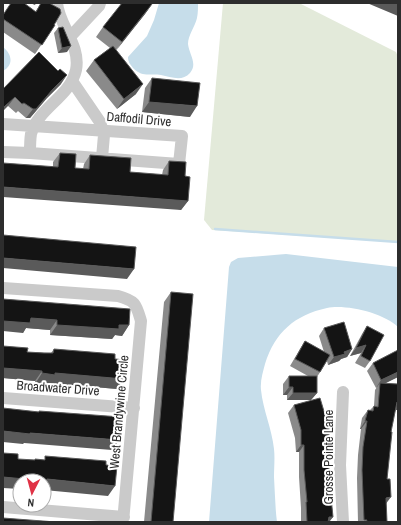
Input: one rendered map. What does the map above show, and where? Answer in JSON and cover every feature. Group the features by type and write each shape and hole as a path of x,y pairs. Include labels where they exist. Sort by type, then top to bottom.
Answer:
{"street":[{"path":"30,153 31,134 39,119 72,81 76,69 76,56 70,37 59,16 57,3"},
{"path":"70,37 99,6 100,3"},
{"path":"72,81 100,122 104,135 102,158"},
{"name":"Daffodil Drive","path":"3,124 36,125 182,136 179,164 3,152"},
{"name":"West Brandywine Circle","path":"3,288 118,296 128,299 136,304 141,321 124,520"},
{"name":"Grosse Pointe Lane","path":"342,522 340,465 343,392"},
{"name":"Broadwater Drive","path":"3,398 134,408"},
{"path":"3,508 124,520"}],"green space":[{"path":"223,3 299,3 396,52 398,57 398,242 212,230 204,220"}],"water":[{"path":"159,3 198,3 197,18 189,37 188,44 193,66 192,70 187,76 176,78 143,74 133,68 129,62 128,57 147,36"},
{"path":"3,47 10,56 10,63 7,69 3,71"},
{"path":"286,254 398,267 398,327 392,322 374,314 344,307 335,307 305,315 296,320 281,334 269,353 261,383 262,397 274,449 275,505 277,522 209,522 229,267 231,262 238,258"}],"building":[{"path":"11,3 24,3 36,12 41,3 49,3 60,9 61,13 55,25 42,45 3,19 3,15"},
{"path":"122,3 152,4 122,42 103,27"},
{"path":"63,27 71,46 62,48 58,28"},
{"path":"113,46 143,84 124,99 94,60"},
{"path":"39,52 58,71 60,69 67,75 36,109 33,109 24,103 22,104 15,97 3,108 3,89"},
{"path":"152,78 200,83 197,106 149,102"},
{"path":"60,153 76,154 75,168 89,169 90,155 131,158 130,172 168,175 169,161 186,162 185,176 190,177 188,201 3,187 3,163 58,167"},
{"path":"3,235 136,247 134,269 3,258"},
{"path":"171,292 193,294 173,522 151,522"},
{"path":"3,299 130,309 129,325 119,325 119,329 57,325 57,320 31,318 30,323 3,321"},
{"path":"344,322 352,349 344,352 345,354 334,357 324,328"},
{"path":"367,326 384,335 370,361 361,356 366,345 356,348"},
{"path":"305,341 330,355 320,372 295,359"},
{"path":"3,346 28,348 27,352 53,353 54,349 115,354 115,359 126,360 124,379 55,373 55,375 42,373 42,371 3,368"},
{"path":"398,350 398,372 381,380 373,363"},
{"path":"289,376 317,376 317,393 293,393 293,387 289,387"},
{"path":"380,383 398,384 398,402 391,432 387,479 390,479 391,497 386,498 387,522 366,522 367,520 364,520 362,470 363,447 367,421 365,421 368,410 373,411 374,406 378,407"},
{"path":"320,398 329,428 329,477 333,517 329,517 328,522 307,522 304,445 301,445 301,430 294,405"},
{"path":"3,408 39,412 121,417 119,440 3,431"},
{"path":"3,453 18,454 18,459 45,460 45,456 106,461 106,465 117,466 115,486 52,480 52,473 12,473 12,478 3,477"},
{"path":"3,518 56,522 3,522"}],"waterway":[{"path":"215,229 398,242"}]}
